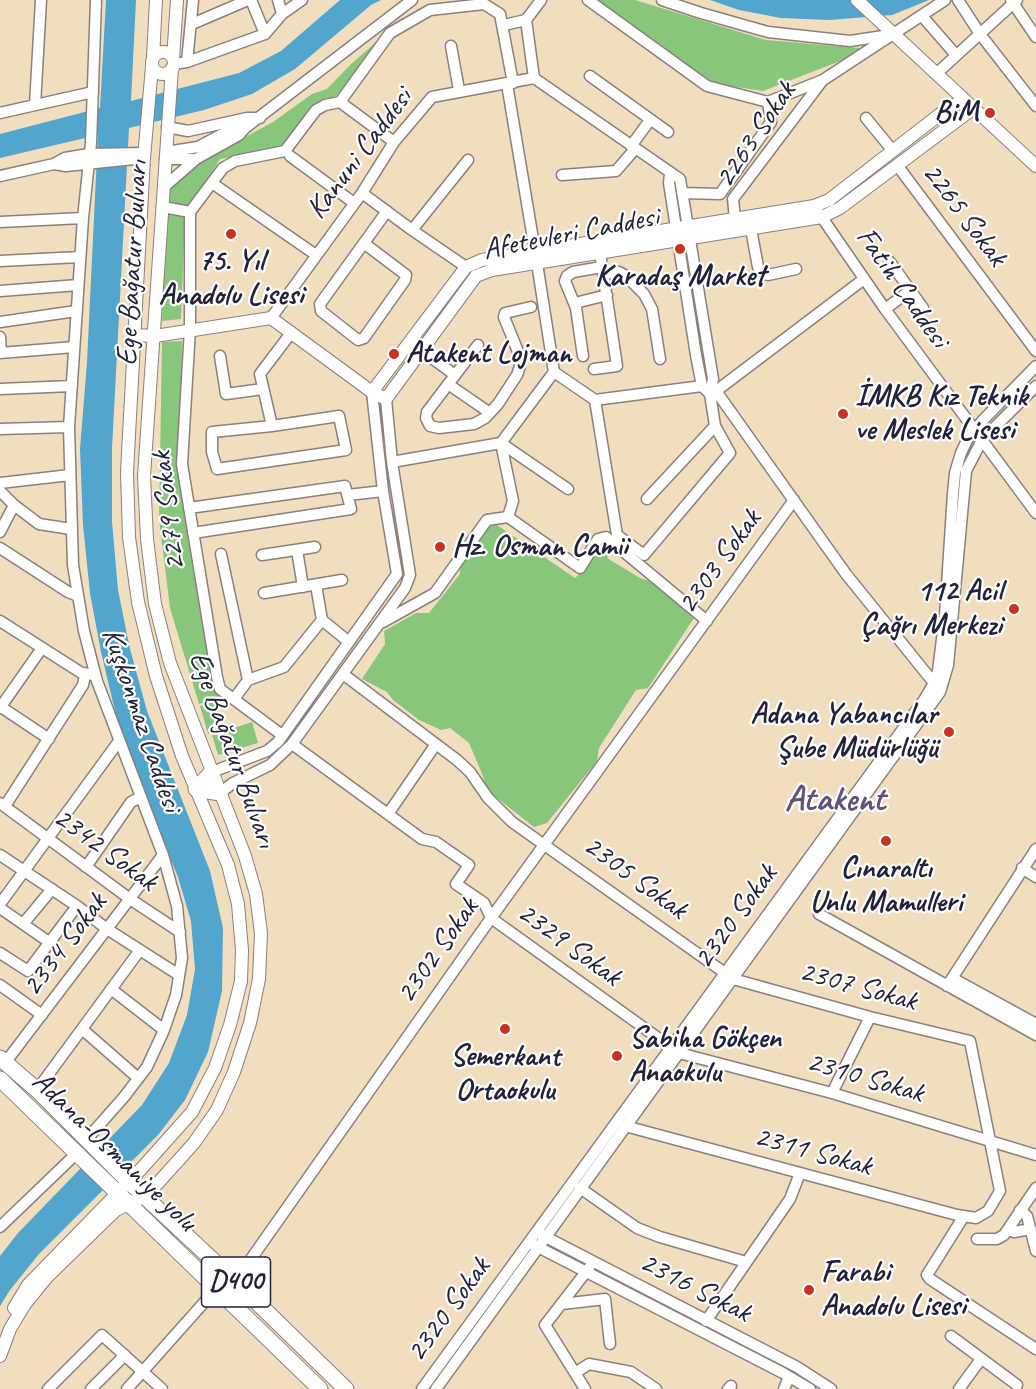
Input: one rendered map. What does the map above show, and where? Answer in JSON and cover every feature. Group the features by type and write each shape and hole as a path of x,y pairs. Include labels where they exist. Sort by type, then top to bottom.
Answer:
{"highway":[{"path":"196,789 212,772"},
{"path":"196,789 220,793"},
{"name":"D400","path":"2,1060 37,1090 86,1140"},
{"name":"Adana-Osmaniye yolu","path":"0,1080 77,1153 121,1185 145,1196 346,1389"},
{"name":"Adana-Osmaniye yolu","path":"86,1140 121,1185 130,1204 320,1389"}],"main road":[{"name":"Ege Bağatur Bulvarı","path":"0,1335 6,1320 28,1285 121,1185 142,1168 192,1112 215,1068 230,1025 241,981 242,950 238,904 228,865 182,756 156,676 138,602 129,537 127,472 135,335 139,155 146,135 156,0"},
{"name":"Ege Bağatur Bulvarı","path":"0,1356 10,1329 25,1304 47,1277 116,1210 145,1196 194,1143 217,1110 234,1072 247,1033 259,979 261,933 256,894 245,856 170,663 155,604 148,550 144,476 177,0"},
{"path":"857,0 1036,166"},
{"path":"165,52 172,64 163,73 156,71 153,62 158,53 165,52"},
{"name":"Afetevleri Caddesi","path":"372,392 466,267 482,260 600,253 735,219 818,212 829,200 964,99"},
{"name":"Afetevleri Caddesi","path":"386,399 476,276 536,257 683,233 752,229 840,208 974,108"},
{"path":"155,144 162,147 165,156 161,164 154,165 139,155 155,144"},
{"path":"135,335 155,336 271,318 372,392 386,399"}],"street":[{"path":"34,105 41,0"},
{"name":"Kuşkonmaz Caddesi","path":"86,1140 147,1067 164,1030 176,995 182,958 177,906 163,855 119,741 90,675 73,566 69,427 83,218 91,155 96,0"},
{"path":"187,62 194,0"},
{"path":"192,24 249,0 265,34"},
{"path":"278,0 282,14"},
{"path":"172,64 187,62 265,34 282,14 302,0"},
{"path":"164,187 196,159 239,135 245,128 412,0"},
{"path":"504,25 526,20 541,0"},
{"path":"588,0 707,86 768,102 823,80 945,0"},
{"path":"662,0 701,14 768,32 850,41 894,35"},
{"path":"958,0 980,34 1036,106"},
{"path":"936,74 1014,1 1036,37"},
{"path":"163,207 190,212 223,168 235,161 285,151 316,110 340,102 390,33 430,10 484,4 500,14 504,25 510,83 554,372 501,443 392,462"},
{"path":"922,16 956,55"},
{"path":"526,20 534,78 680,179 683,233"},
{"path":"451,46 459,90"},
{"path":"590,76 668,132"},
{"name":"Kanuni Caddesi","path":"271,318 362,193 394,142 432,97 459,90 534,78"},
{"name":"2263 Sokak","path":"735,219 734,199 823,80"},
{"path":"0,113 93,92"},
{"path":"340,102 394,142"},
{"path":"720,194 771,122 768,102"},
{"path":"167,127 188,131 247,118 261,118"},
{"path":"866,118 893,151"},
{"path":"562,175 616,171 650,120"},
{"path":"165,156 198,147 236,127 245,128"},
{"path":"0,176 54,164 65,158 91,155 139,155"},
{"path":"165,156 196,159"},
{"path":"290,156 354,203"},
{"path":"412,230 468,160"},
{"name":"2265 Sokak","path":"897,165 1036,351"},
{"path":"595,400 617,535 644,555 730,453 715,426 683,233 669,183 670,174"},
{"path":"212,183 316,255"},
{"path":"362,193 466,267"},
{"path":"682,193 720,194 734,199"},
{"name":"2279 Sokak","path":"190,212 190,330 182,464 217,677 220,689 282,735"},
{"path":"365,244 406,275 405,280 364,338 358,340 321,311 321,304 387,212"},
{"name":"Fatih Caddesi","path":"818,212 885,309 1036,513"},
{"path":"0,222 83,218"},
{"path":"752,229 760,272 768,275 796,269"},
{"path":"594,369 617,366 600,253"},
{"path":"0,261 80,257"},
{"path":"890,262 923,308"},
{"path":"583,356 575,303 565,284 567,276 573,272 603,271 619,272 644,294 652,309 660,359"},
{"path":"554,372 595,400 710,390 864,279"},
{"path":"0,291 78,285"},
{"path":"885,309 911,290"},
{"path":"575,303 607,295"},
{"path":"478,345 427,412 426,418 430,426 439,428 474,424 490,413 517,375 520,366 519,354 504,317 505,313 531,307"},
{"path":"0,322 76,311"},
{"path":"272,426 260,374 291,333"},
{"path":"0,337 1,353 74,347"},
{"path":"422,351 490,413"},
{"path":"220,356 226,394 263,388"},
{"name":"2320 Sokak","path":"729,976 934,683 938,671 945,615 955,473 968,438 1036,366"},
{"path":"0,389 72,386"},
{"name":"2320 Sokak","path":"436,1389 537,1240 674,1050 940,692 948,664 966,471 982,440 1036,386"},
{"path":"710,390 794,500 846,574 934,683"},
{"path":"212,772 267,751 282,735 397,574 383,491 372,392"},
{"path":"220,793 233,783 270,765 292,744 405,588 410,575 392,462 386,399"},
{"path":"339,416 346,450 217,469 212,452 212,432 272,426 339,416"},
{"path":"646,499 715,426"},
{"path":"0,429 69,427"},
{"path":"501,443 568,489"},
{"path":"501,443 513,501 508,517"},
{"path":"0,483 70,476"},
{"path":"189,508 345,486 351,509 193,533"},
{"path":"0,491 39,524 71,529"},
{"path":"348,495 383,491"},
{"name":"2303 Sokak","path":"684,652 794,500"},
{"path":"0,532 14,505"},
{"path":"379,624 435,593 487,520 508,517 580,568 598,539 614,520"},
{"path":"598,539 606,537 707,621"},
{"path":"262,555 315,547"},
{"path":"0,549 78,596"},
{"path":"297,550 303,587"},
{"path":"221,554 248,680"},
{"path":"264,593 342,580"},
{"path":"316,585 322,620 349,642"},
{"path":"234,699 248,680 284,667 322,620"},
{"path":"0,621 90,675"},
{"path":"42,648 1,708 49,739"},
{"name":"2302 Sokak","path":"234,1280 491,918 684,652"},
{"name":"2305 Sokak","path":"343,674 464,766 488,798 504,814 729,976"},
{"name":"2342 Sokak","path":"90,675 49,739 2,805 130,899 180,932"},
{"path":"49,942 0,906 119,741"},
{"name":"2329 Sokak","path":"292,744 423,838 436,842 469,865 456,884 484,903 491,918 674,1050"},
{"path":"388,814 436,744"},
{"path":"86,867 131,802 141,797"},
{"path":"950,982 1036,849"},
{"path":"0,855 77,906 107,930 179,975"},
{"name":"2334 Sokak","path":"2,1060 42,1015 163,855"},
{"path":"1022,868 1036,877"},
{"path":"23,924 52,889"},
{"path":"0,953 27,971 77,906"},
{"path":"819,914 1036,1024"},
{"path":"37,1090 140,950"},
{"name":"2307 Sokak","path":"729,976 870,1017 970,1041 990,1139"},
{"path":"950,982 1036,1035"},
{"path":"0,985 42,1015"},
{"path":"111,989 164,1030"},
{"path":"832,1093 870,1017"},
{"path":"82,1029 138,1078"},
{"name":"2320 Sokak","path":"422,1389 580,1188 625,1126 674,1050"},
{"name":"2310 Sokak","path":"674,1050 832,1093 990,1139 1036,1155"},
{"name":"2311 Sokak","path":"625,1126 976,1218 988,1211 1000,1191 990,1139"},
{"path":"0,1227 77,1153"},
{"path":"706,1321 790,1199 800,1173"},
{"path":"580,1188 637,1228 746,1262"},
{"path":"977,1239 1000,1238 1008,1230 1036,1188"},
{"path":"1020,1210 1027,1215 1036,1251"},
{"path":"964,1216 927,1275 1036,1349"},
{"path":"1008,1230 1014,1232 1031,1229"},
{"name":"2316 Sokak","path":"537,1240 810,1389"},
{"path":"585,1389 545,1325 590,1267"},
{"name":"2316 Sokak","path":"590,1267 706,1321 797,1367 831,1389"},
{"path":"127,1389 216,1288"},
{"path":"562,1304 605,1299 610,1344"},
{"path":"48,1389 102,1335 162,1389"},
{"path":"951,1336 1017,1385"},
{"path":"91,1389 125,1355"},
{"path":"960,1389 981,1359"},
{"path":"575,1373 589,1364 631,1372 657,1389"},
{"path":"784,1389 789,1377"}],"green space":[{"path":"596,0 635,0 766,40 871,49 763,91 710,83"},
{"path":"390,33 333,99 317,102 281,148 220,159 185,214 181,319 162,321 167,179 273,122 312,94 327,89 350,65 383,36"},
{"path":"182,341 180,469 224,697 199,704 170,608 159,519 162,342"},
{"path":"492,524 497,525 575,578 586,568 601,545 610,553 607,558 640,578 652,582 694,618 648,688 636,690 599,748 597,761 547,823 534,827 487,790 469,743 450,728 441,730 419,720 393,700 387,692 362,679 385,644 384,631 416,613 429,613 460,574 459,564"},
{"path":"216,701 225,729 208,734 200,706"},
{"path":"252,722 258,743 218,755 212,735"}],"water":[{"path":"106,0 136,0 131,101 239,73 281,51 340,0 381,0 371,5 295,69 252,94 204,110 129,128 112,448 112,522 118,590 130,649 147,711 210,871 223,928 222,991 208,1052 185,1100 158,1135 39,1254 0,1306 0,1256 18,1233 142,1105 169,1063 187,1015 195,969 191,921 178,877 117,719 90,593 83,525 80,449 87,362 98,135 0,158 0,134 100,108"},
{"path":"710,0 929,0 892,15 829,20 781,18 739,10"}],"place":[{"name":"BiM","path":"990,113"},
{"name":"75. Yıl Anadolu Lisesi","path":"231,234"},
{"name":"Karadaş Market","path":"680,249"},
{"name":"Atakent Lojman","path":"394,354"},
{"name":"İMKB Kız Teknik ve Meslek Lisesi","path":"843,414"},
{"name":"Hz. Osman Camii","path":"440,547"},
{"name":"112 Acil Çağrı Merkezi","path":"1014,609"},
{"name":"Adana Yabancılar Şube Müdürlüğü","path":"949,732"},
{"name":"Cınaraltı Unlu Mamulleri","path":"886,841"},
{"name":"Semerkant Ortaokulu","path":"505,1029"},
{"name":"Sabiha Gökçen Anaokulu","path":"617,1056"},
{"name":"Farabi Anadolu Lisesi","path":"809,1290"}],"district":[{"name":"Atakent","path":"835,801"}]}
